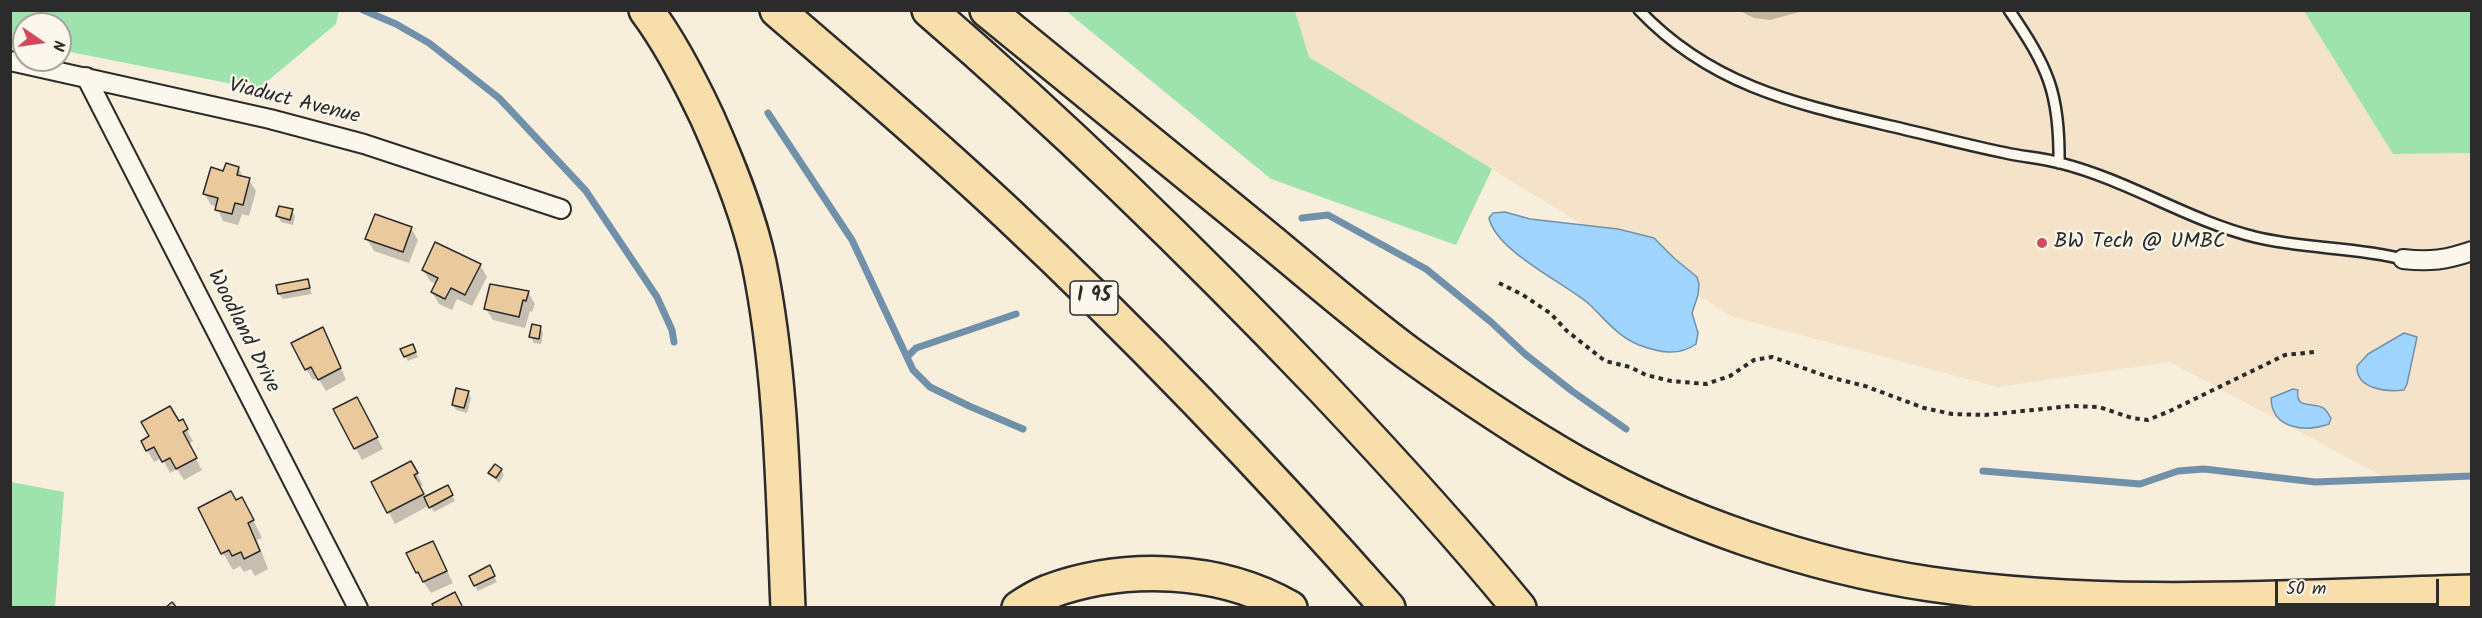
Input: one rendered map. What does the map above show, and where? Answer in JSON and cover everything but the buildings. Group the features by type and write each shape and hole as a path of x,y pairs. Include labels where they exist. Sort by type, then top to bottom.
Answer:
{"highway":[{"path":"646,10 693,88 719,145 741,200 758,261 771,331 778,408 788,608"},
{"name":"I 95","path":"777,10 1007,214 1142,345 1293,501 1388,608"},
{"path":"929,10 1086,152 1230,291 1370,438 1483,564 1519,608"},
{"path":"987,10 1404,350 1487,408 1577,464 1657,503 1721,530 1860,571 1926,584 2013,595 2081,600 2152,601 2472,592"},
{"path":"1019,608 1047,592 1091,581 1141,573 1186,576 1232,585 1290,608"}],"street":[{"name":"Viaduct Avenue","path":"10,61 270,119 364,144 561,209"},
{"name":"Woodland Drive","path":"86,77 357,608"},
{"path":"2403,259 2427,262 2472,251"}],"lane":[{"path":"1639,10 1654,26 1693,55 1739,82 1777,97 1981,147 2060,163 2126,185 2204,221 2255,237 2289,243 2377,252 2403,259"},
{"path":"2009,10 2039,57 2054,90 2060,126 2060,163"}],"path":[{"path":"1499,283 1523,295 1550,313 1567,331 1605,361 1630,367 1646,375 1671,381 1706,384 1730,376 1754,360 1772,357 1829,377 1865,386 1924,408 1952,414 1984,415 2071,406 2099,407 2132,418 2148,420 2285,355 2314,352"}],"shaded area":[{"name":"BW Tech @ UMBC","path":"1295,11 2304,11 2393,154 2471,153 2471,480 2393,482 2170,362 1998,387 1733,317 1309,57"}],"green space":[{"path":"11,10 339,11 336,24 258,89 72,52 72,12 12,12 11,41"},
{"path":"1066,11 1295,11 1309,57 1492,169 1456,245 1271,179"},
{"path":"2304,11 2471,11 2471,153 2393,154"},
{"path":"11,482 64,492 55,607 11,607"}],"water":[{"path":"1505,212 1530,219 1618,229 1654,238 1697,277 1698,295 1692,313 1698,333 1696,344 1682,351 1668,352 1646,348 1631,342 1578,295 1532,265 1504,242 1494,230 1489,218 1493,213"},
{"path":"2404,333 2417,337 2404,390 2382,390 2367,385 2358,374 2357,366 2368,354"},
{"path":"2293,389 2298,390 2299,400 2304,404 2324,409 2331,418 2329,424 2301,428 2292,426 2277,417 2271,398"}],"waterway":[{"path":"363,10 396,24 429,43 499,98 586,191 657,297 672,330 674,342"},
{"path":"768,113 852,240 913,370 930,387 1023,429"},
{"path":"1302,218 1328,215 1426,269 1491,322 1525,354 1626,429"},
{"path":"908,356 916,348 1016,314"},
{"path":"1983,471 2140,484 2178,471 2204,469 2315,482 2472,476"}],"place":[{"name":"BW Tech @ UMBC","path":"2042,243"}]}
